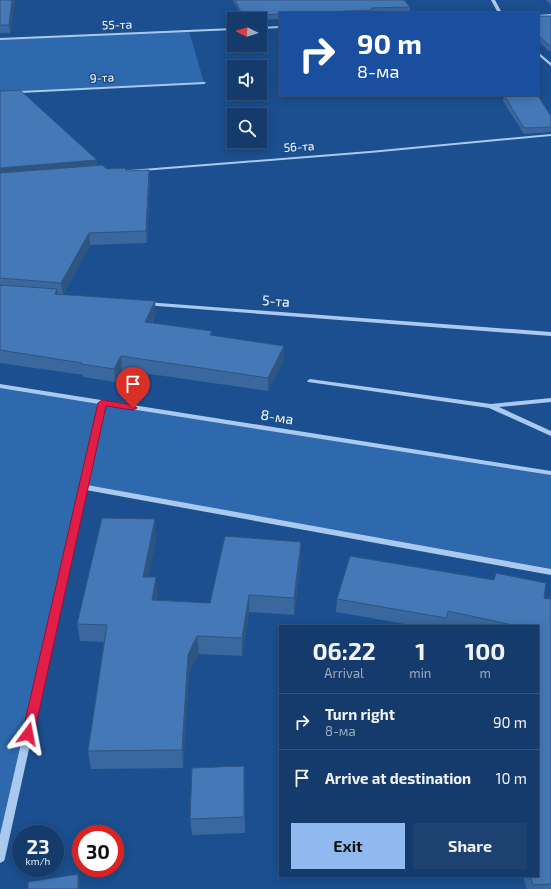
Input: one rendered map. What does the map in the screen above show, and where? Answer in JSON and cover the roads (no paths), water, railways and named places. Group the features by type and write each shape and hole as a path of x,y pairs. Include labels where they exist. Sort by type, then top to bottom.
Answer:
{"street":[{"path":"493,0 499,12"},
{"path":"539,16 551,15"},
{"path":"267,28 279,27"},
{"name":"55-та","path":"0,39 227,29"},
{"path":"539,54 551,65"},
{"name":"9-та","path":"0,93 204,83"},
{"name":"56-та","path":"110,172 370,152 551,135"},
{"name":"5-та","path":"139,303 551,334"},
{"path":"310,381 491,406 551,400"},
{"name":"8-ма","path":"0,386 551,473"},
{"path":"0,858 102,403"},
{"path":"491,406 551,434"},
{"path":"84,487 551,572"}]}
